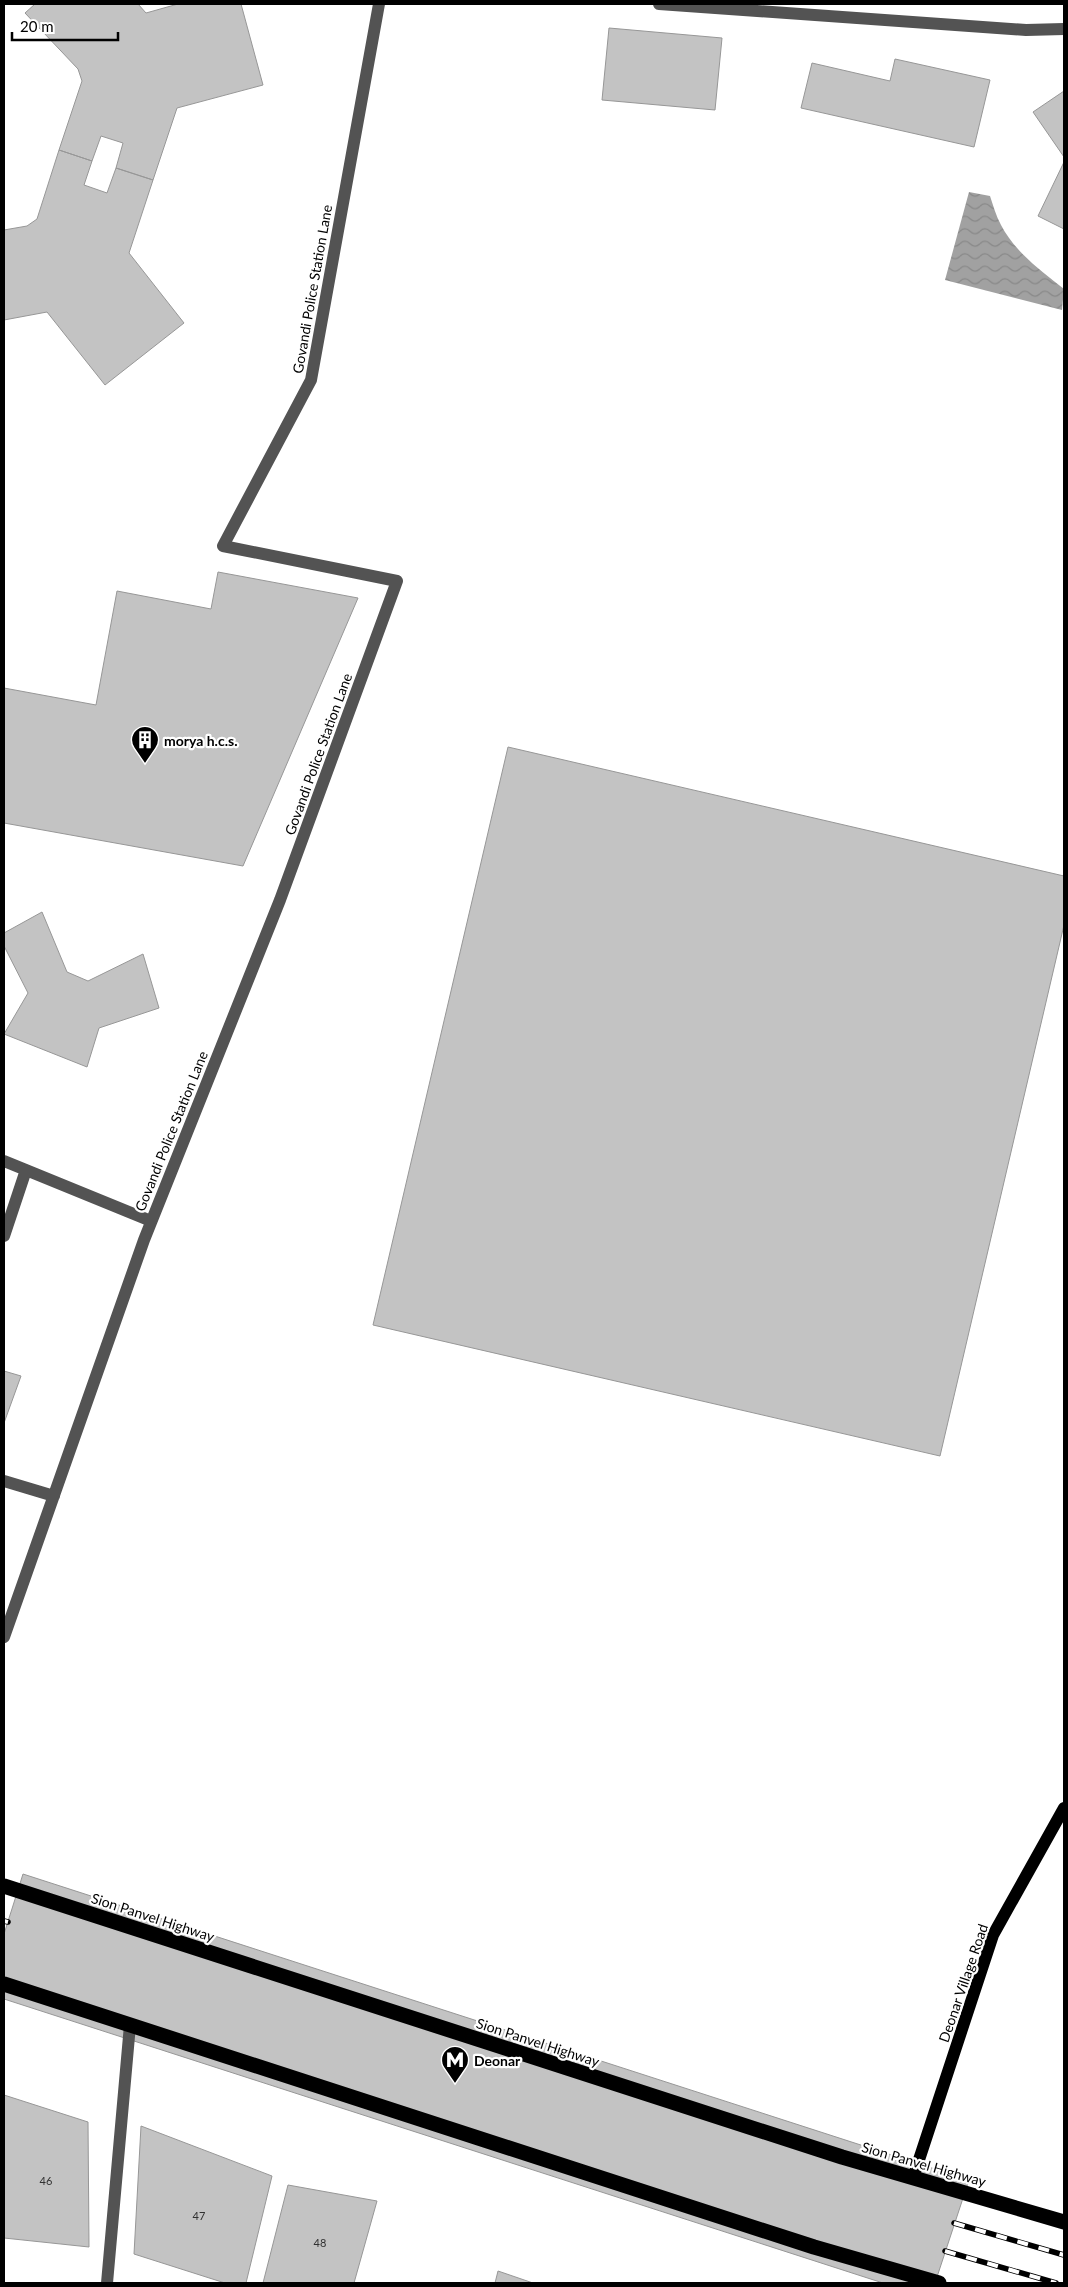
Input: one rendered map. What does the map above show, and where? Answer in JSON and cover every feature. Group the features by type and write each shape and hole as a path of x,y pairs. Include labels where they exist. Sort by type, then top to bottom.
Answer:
{"highway":[{"name":"Sion Panvel Highway","path":"4,1886 913,2178 1064,2222"},
{"path":"4,1984 805,2244 939,2283"}],"main road":[{"name":"Deonar Village Road","path":"913,2178 993,1935 1064,1808"}],"street":[{"name":"Govandi Police Station Lane","path":"4,1637 151,1221 280,900 397,581 222,546 311,380 379,4"},
{"path":"659,4 711,6 1026,30 1064,29"},
{"path":"4,1161 151,1221"},
{"path":"4,1236 26,1170"},
{"path":"4,1481 54,1496"},
{"path":"107,2283 130,2025"}],"water":[{"path":"969,192 990,196 999,222 1014,244 1029,260 1064,289 1062,310 945,280"}],"building":[{"path":"35,4 138,4 146,13 178,4 241,4 263,85 177,108 153,180 116,168 123,143 101,136 92,161 59,150 82,81 78,69 25,13"},
{"path":"609,28 722,38 715,110 602,100"},
{"path":"895,59 990,80 974,147 801,108 812,63 890,81"},
{"path":"1064,91 1064,157 1033,112"},
{"path":"59,150 92,161 84,185 107,193 116,168 153,180 129,253 184,323 105,385 47,312 4,320 4,230 27,226 37,219"},
{"path":"1064,162 1064,229 1038,216"},
{"name":"morya h.c.s.","path":"218,572 358,598 243,866 4,823 4,688 96,705 117,591 211,609"},
{"path":"508,747 1064,876 1064,925 940,1456 373,1325"},
{"path":"42,912 67,972 88,981 143,954 159,1008 99,1028 87,1067 4,1034 28,993 4,946 4,933"},
{"path":"4,1371 21,1376 4,1423"},
{"path":"23,1874 969,2180 935,2283 883,2283 4,1999 4,1934"},
{"path":"4,2095 88,2122 89,2247 4,2238"},
{"path":"141,2126 272,2176 246,2283 225,2283 134,2254"},
{"path":"288,2185 377,2201 354,2283 263,2283"},
{"path":"498,2271 533,2283 495,2283"}],"railway":[{"path":"4,1921 8,1922"},
{"path":"954,2223 1064,2255"},
{"path":"945,2251 1056,2283"}],"place":[{"name":"morya h.c.s.","path":"145,764"},
{"name":"Deonar","path":"455,2084"}]}
